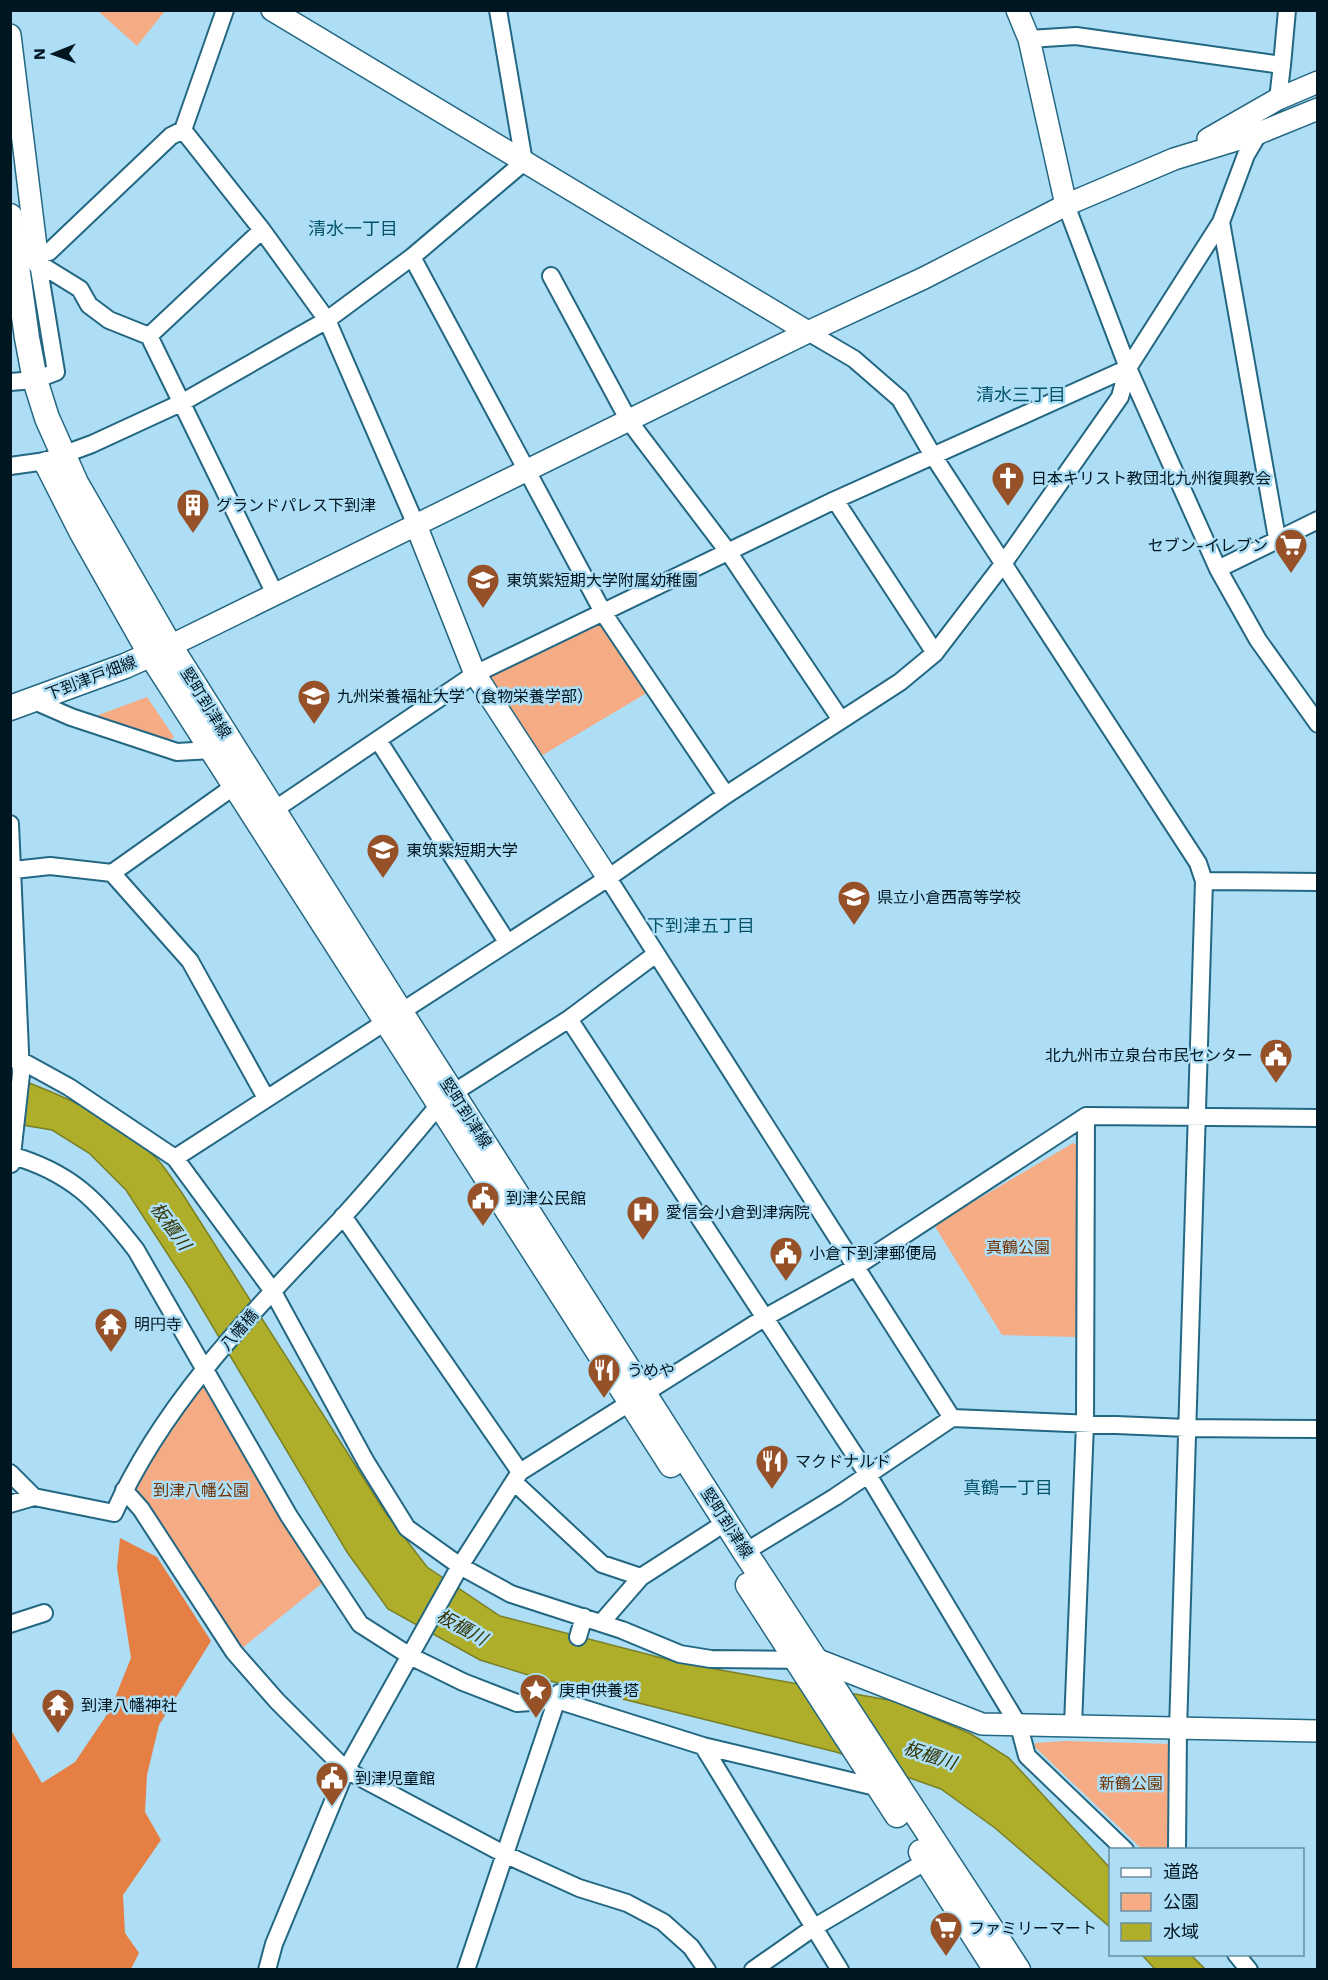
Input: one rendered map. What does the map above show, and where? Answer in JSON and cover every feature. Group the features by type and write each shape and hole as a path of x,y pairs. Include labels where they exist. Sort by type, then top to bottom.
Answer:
{"main road":[{"name":"堅町到津線","path":"10,216 27,338 22,382"},
{"name":"堅町到津線","path":"10,338 22,382 81,531 161,650 274,810 393,1016"},
{"name":"堅町到津線","path":"161,650 212,750 393,1016 637,1397 746,1552 812,1667 865,1768 888,1786"},
{"name":"下到津戸畑線","path":"18,701 161,650"},
{"name":"堅町到津線","path":"637,1397 714,1530 812,1667 934,1856 1018,1970"},
{"name":"堅町到津線","path":"934,1856 996,1970"}],"street":[{"path":"38,259 49,252 171,136 183,130 225,10"},
{"path":"272,10 854,360 900,399 932,454 1198,863 1204,881 1178,1730 1177,1848"},
{"path":"498,10 524,162"},
{"path":"1017,10 1029,39 1066,205 1128,368 1218,569 1258,640 1317,724"},
{"path":"1278,99 1287,10"},
{"path":"10,35 38,259 56,372 22,382"},
{"path":"1029,39 1076,36 1282,65"},
{"path":"174,1158 608,878 726,795 900,682 935,653 1003,564 1120,397 1128,368 1221,222 1257,122 1278,99 1317,82"},
{"path":"161,650 629,422 808,332 913,283 1066,205 1317,97"},
{"path":"1257,122 1317,109"},
{"path":"183,130 327,320 416,525 475,674 608,878 854,1268 952,1418"},
{"path":"10,466 54,459 183,402 327,320 412,257 524,162"},
{"path":"1221,222 1276,538"},
{"path":"149,336 261,230"},
{"path":"412,257 604,614 726,795"},
{"path":"38,259 80,289 89,305 109,320 149,336 275,594"},
{"path":"551,276 629,422 729,553 841,720"},
{"path":"274,810 475,674 604,614 932,454 1128,368"},
{"path":"835,500 935,653"},
{"path":"1218,569 1276,538 1317,520"},
{"path":"18,701 177,752 212,750"},
{"path":"378,740 507,942"},
{"path":"12,872 50,866 112,873 236,785"},
{"path":"10,824 17,1064 12,1154 53,1169 82,1188 110,1216 136,1250 209,1364 289,1516 360,1624 410,1656 463,1682 517,1703 559,1695 703,1746 888,1786"},
{"path":"112,873 190,961 266,1098"},
{"path":"1204,881 1317,882"},
{"name":"八幡橋","path":"34,1497 114,1513 140,1460 209,1364 446,1099 569,1018 656,954"},
{"path":"569,1018 868,1475 1019,1726 1027,1756 1123,1848"},
{"path":"17,1064 69,1087 174,1158 268,1296 407,1528 460,1566 511,1594 584,1617 680,1654 711,1659 812,1667 982,1724 1178,1730 1317,1731"},
{"path":"1073,1725 1085,1424 1086,1116"},
{"path":"267,1970 274,1944 346,1770 460,1566 517,1477 637,1397 764,1318 854,1268 1086,1116 1317,1118"},
{"path":"343,1216 517,1477 602,1564 640,1577"},
{"path":"746,1552 868,1475 952,1418 1187,1428 1317,1429"},
{"path":"10,1473 34,1497 10,1504"},
{"path":"124,1490 141,1509 234,1652 277,1701 346,1770 504,1854 579,1888 627,1903 663,1923 691,1947 706,1970"},
{"path":"600,1623 640,1577 714,1530"},
{"path":"10,1624 44,1612"},
{"path":"578,1637 584,1617"},
{"path":"466,1970 559,1695"},
{"path":"703,1746 840,1970"},
{"path":"753,1970 813,1928 934,1856"},
{"path":"1238,1956 1249,1970"}],"green space":[{"path":"98,11 165,11 137,46"},
{"path":"611,615 655,688 536,759 481,675"},
{"path":"147,697 174,737 169,742 96,716"},
{"name":"真鶴公園","path":"1073,1143 1082,1149 1076,1337 1002,1335 934,1225"},
{"name":"到津八幡公園","path":"202,1386 212,1393 325,1581 241,1649 185,1569 136,1491 136,1483"},
{"name":"新鶴公園","path":"1066,1741 1172,1744 1168,1848 1141,1848 1035,1747 1035,1743"}],"shaded area":[{"path":"120,1538 157,1557 211,1641 159,1725 147,1775 145,1812 161,1840 123,1895 125,1933 139,1953 131,1969 11,1969 11,1730 42,1783 75,1762 110,1710 131,1658 117,1568"}],"water":[{"name":"板櫃川","path":"10,1076 68,1099 104,1119 138,1142 162,1164 385,1512 427,1567 500,1616 681,1663 894,1701 971,1734 1009,1758 1109,1867 1109,1926 995,1828 941,1789 836,1752 538,1678 480,1660 388,1609 347,1552 191,1290 126,1190 89,1153 52,1130 11,1123"},
{"path":"1143,1956 1192,1956 1205,1969 1155,1969"}],"place":[{"name":"日本キリスト教団北九州復興教会","path":"1008,507"},
{"name":"グランドパレス下到津","path":"193,534"},
{"name":"セブン-イレブン","path":"1291,574"},
{"name":"東筑紫短期大学附属幼稚園","path":"483,609"},
{"name":"九州栄養福祉大学（食物栄養学部）","path":"314,725"},
{"name":"東筑紫短期大学","path":"383,879"},
{"name":"県立小倉西高等学校","path":"854,926"},
{"name":"北九州市立泉台市民センター","path":"1276,1084"},
{"name":"到津公民館","path":"483,1227"},
{"name":"愛信会小倉到津病院","path":"643,1241"},
{"name":"小倉下到津郵便局","path":"786,1282"},
{"name":"明円寺","path":"111,1353"},
{"name":"うめや","path":"604,1399"},
{"name":"マクドナルド","path":"772,1490"},
{"name":"庚申供養塔","path":"536,1719"},
{"name":"到津八幡神社","path":"58,1734"},
{"name":"到津児童館","path":"332,1807"},
{"name":"ファミリーマート","path":"946,1957"}],"district":[{"name":"清水一丁目","path":"353,228"},
{"name":"清水三丁目","path":"1021,394"},
{"name":"下到津五丁目","path":"701,925"},
{"name":"真鶴一丁目","path":"1008,1487"}]}
